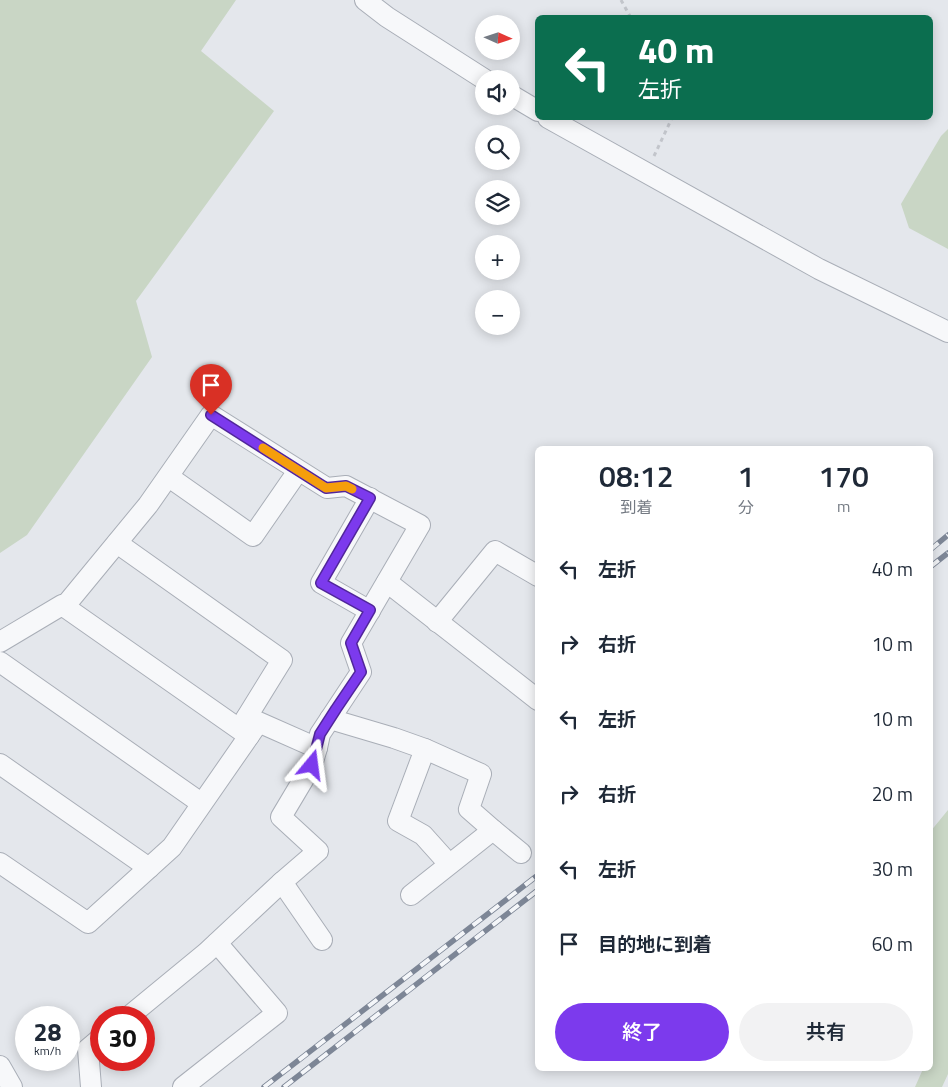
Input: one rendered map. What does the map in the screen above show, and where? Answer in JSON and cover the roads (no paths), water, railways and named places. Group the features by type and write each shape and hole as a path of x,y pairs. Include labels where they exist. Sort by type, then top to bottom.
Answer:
{"street":[{"path":"365,0 475,73"},
{"path":"520,100 535,109"},
{"path":"552,120 819,268 948,332"},
{"path":"64,607 148,505 211,415 326,488 346,486 420,525 351,643 361,672 320,734 312,765 281,817 318,851 206,953 142,1006"},
{"path":"168,477 253,536 298,471"},
{"path":"370,498 321,583 370,610"},
{"path":"0,863 88,923 172,846 248,726 282,660 117,543"},
{"path":"437,622 495,551 535,574"},
{"path":"387,582 535,698"},
{"path":"0,642 62,605 248,726 316,748"},
{"path":"0,662 201,803"},
{"path":"330,719 425,749 481,774 469,809 521,853"},
{"path":"425,749 398,821 423,835 449,864"},
{"path":"0,764 149,868"},
{"path":"412,895 493,830"},
{"path":"282,882 322,940"},
{"path":"184,1087 277,1013 217,943"},
{"path":"90,1047 88,1049 91,1087"},
{"path":"0,1066 12,1087"}],"railway":[{"path":"933,548 948,535"},
{"path":"933,565 948,553"},
{"path":"264,1087 535,877"},
{"path":"284,1087 535,892"}]}
